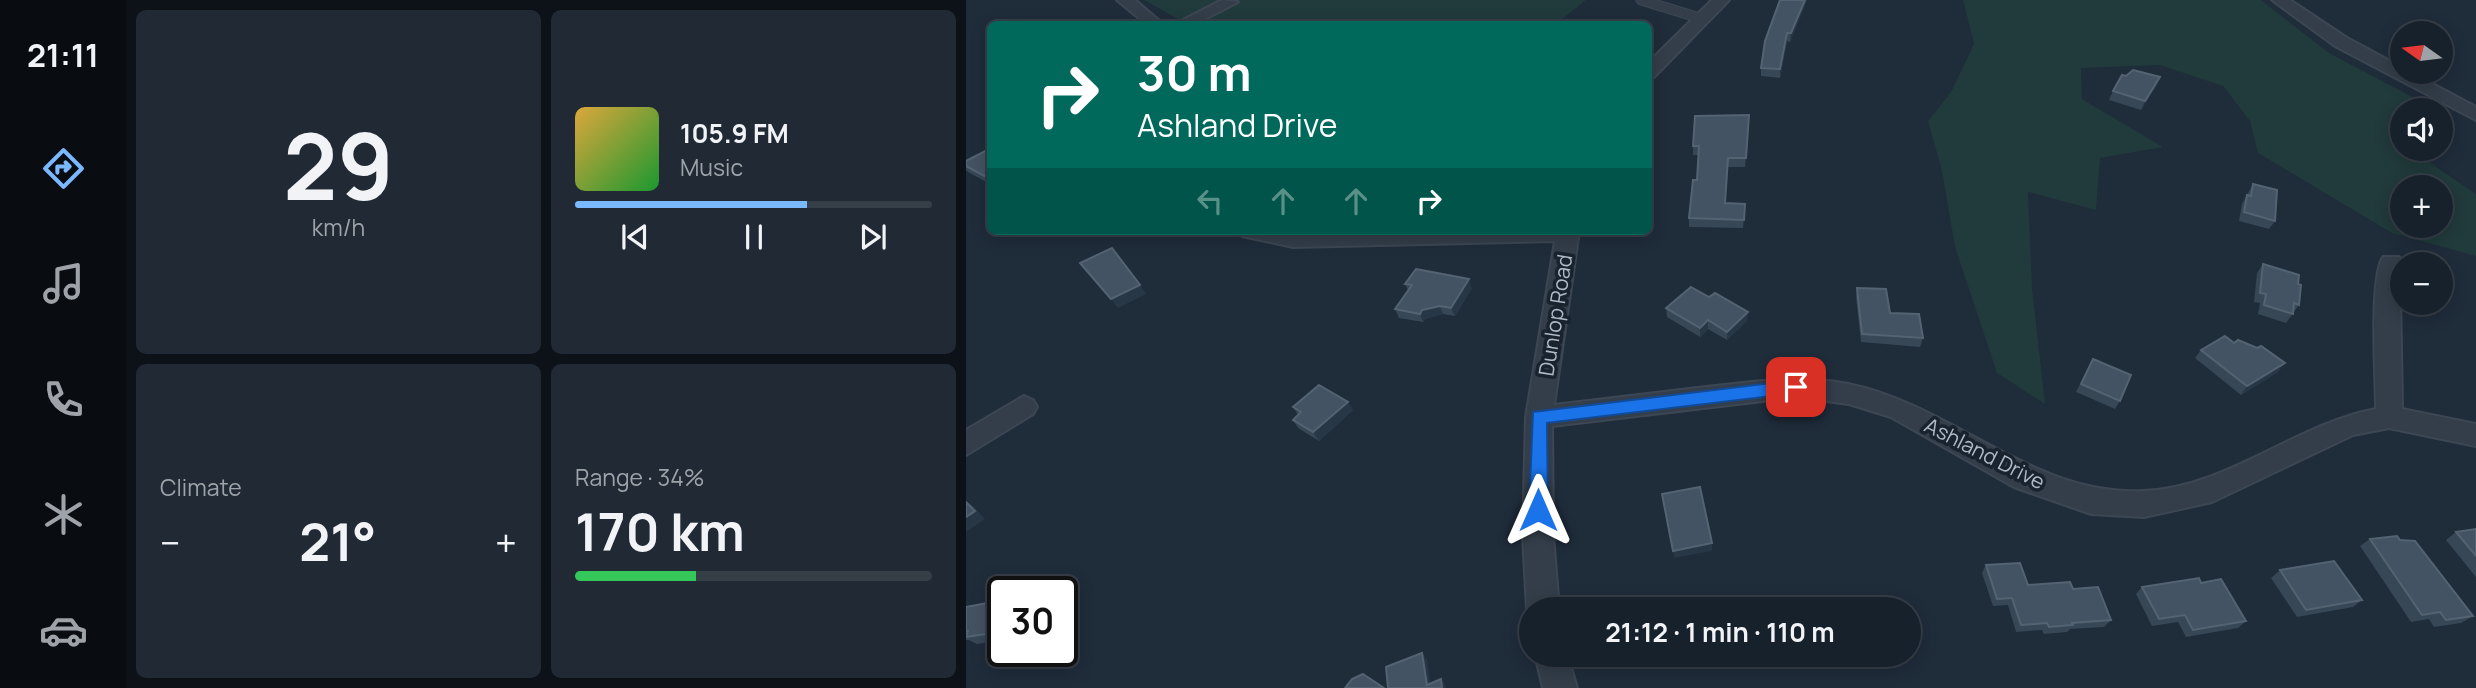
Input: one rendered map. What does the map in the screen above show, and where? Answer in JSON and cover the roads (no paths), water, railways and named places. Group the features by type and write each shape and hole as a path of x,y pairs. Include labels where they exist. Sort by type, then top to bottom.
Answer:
{"street":[{"path":"1125,0 1151,21"},
{"path":"1652,70 1721,0"},
{"path":"2280,0 2340,43 2476,114"},
{"path":"1189,21 1230,2"},
{"path":"1269,235 1293,240 1464,235"},
{"name":"Dunlop Road","path":"1542,597 1539,547 1539,417 1567,235"},
{"path":"2390,272 2389,417 2476,435"},
{"name":"Ashland Drive","path":"1539,417 1796,387 1836,392 1899,409 2024,478 2091,501 2144,504 2202,493 2348,425 2389,417"},
{"path":"966,444 1024,407"},
{"path":"1554,667 1560,688"}],"lane":[{"path":"1641,0 1703,19"}]}
